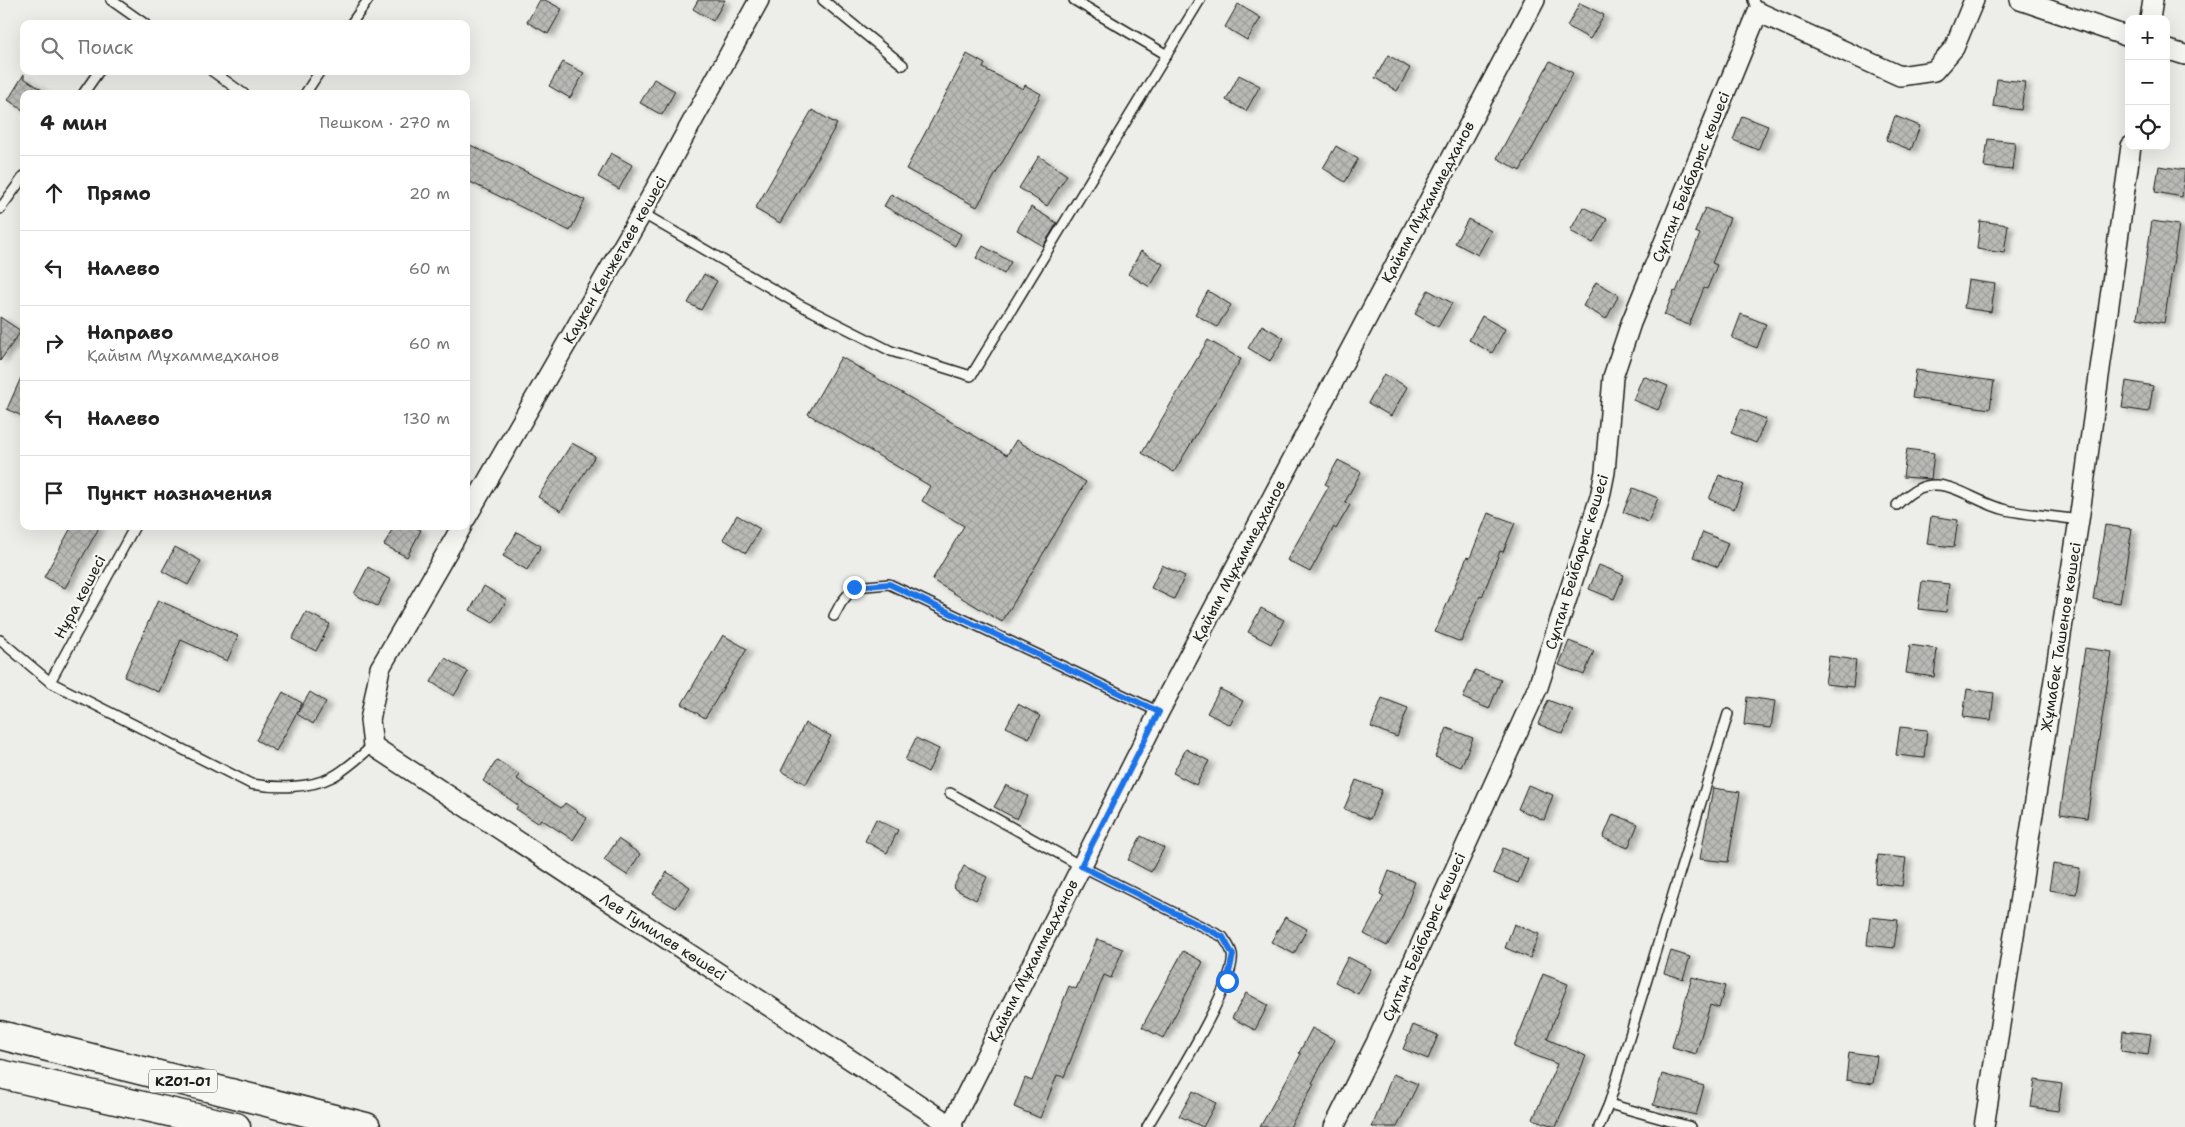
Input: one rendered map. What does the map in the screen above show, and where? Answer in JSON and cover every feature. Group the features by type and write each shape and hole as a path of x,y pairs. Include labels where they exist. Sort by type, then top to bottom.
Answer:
{"highway":[{"name":"KZ01-01","path":"0,1035 366,1127"},
{"name":"KZ01-01","path":"0,1074 236,1127"}],"street":[{"name":"Каукен Кенжетаев көшесі","path":"470,511 642,213 759,0"},
{"name":"Қайым Мұхаммедханов","path":"952,1126 1159,712 1535,0"},
{"name":"Сұлтан Бейбарыс көшесі","path":"1334,1127 1380,1034 1538,687 1600,497 1605,472 1613,377 1634,314 1756,6 1900,76 1934,71 1954,48 1974,0"},
{"path":"2020,0 2125,36"},
{"path":"2151,15 2153,0"},
{"path":"2170,50 2185,55"},
{"name":"Жұмабек Ташенов көшесі","path":"1984,1127 2079,520 2130,150"},
{"path":"373,746 370,720 380,668 460,530"},
{"name":"Лев Гумилев көшесі","path":"373,746 952,1126"}],"lane":[{"path":"111,0 133,20"},
{"path":"355,20 368,0"},
{"path":"823,0 903,65"},
{"path":"1074,0 1167,56"},
{"path":"642,213 798,304 891,351 972,376 1200,0"},
{"path":"85,90 96,75"},
{"path":"218,75 238,90"},
{"path":"308,90 317,75"},
{"path":"0,209 20,182"},
{"path":"1897,505 1909,492 1918,487 1949,486 2006,510 2079,520"},
{"name":"Нұра көшесі","path":"50,682 133,530"},
{"path":"834,616 841,603 854,587 889,584 1159,712"},
{"path":"0,640 50,682 250,784 274,788 298,786 331,778 373,746"},
{"path":"1599,1127 1609,1104 1728,714"},
{"path":"950,793 1081,866 1223,937 1233,955 1227,981 1214,1011 1147,1127"},
{"path":"1609,1104 1691,1127"}],"building":[{"path":"540,0 545,0 562,9 548,34 527,22"},
{"path":"698,0 725,0 713,21 693,9"},
{"path":"1580,3 1604,15 1590,39 1567,26"},
{"path":"1238,4 1261,18 1247,40 1225,27"},
{"path":"967,54 985,64 983,68 1023,89 1025,85 1041,94 977,207 906,169"},
{"path":"1388,55 1410,68 1397,91 1375,78"},
{"path":"1550,61 1573,73 1520,171 1497,158"},
{"path":"563,62 584,73 570,98 549,86"},
{"path":"23,75 24,78 42,90 20,90 20,108 8,100"},
{"path":"1239,75 1260,86 1246,111 1226,100"},
{"path":"654,79 675,91 662,115 640,103"},
{"path":"1997,79 2025,82 2021,110 1993,106"},
{"path":"812,110 837,124 780,223 755,209"},
{"path":"1742,116 1768,126 1758,150 1733,140"},
{"path":"1895,116 1920,126 1911,150 1886,140"},
{"path":"1988,139 2015,142 2012,170 1984,167"},
{"path":"470,145 585,200 570,231 470,182"},
{"path":"1336,146 1358,159 1345,182 1323,168"},
{"path":"611,153 632,165 619,189 598,177"},
{"path":"1039,156 1067,175 1047,206 1019,188"},
{"path":"2159,166 2185,170 2182,197 2155,192"},
{"path":"891,194 961,234 955,246 884,206"},
{"path":"1031,207 1057,223 1043,246 1017,230"},
{"path":"1583,207 1607,219 1593,243 1570,231"},
{"path":"1705,208 1730,218 1712,263 1717,265 1707,289 1704,288 1689,325 1664,315 1674,291 1676,292 1700,234 1695,232"},
{"path":"1468,219 1491,231 1478,255 1455,243"},
{"path":"1980,221 2008,225 2004,253 1977,249"},
{"path":"2152,221 2179,225 2164,323 2137,318"},
{"path":"983,246 1011,262 1004,274 976,258"},
{"path":"1141,251 1163,264 1150,287 1128,274"},
{"path":"704,274 717,281 701,310 688,303"},
{"path":"1968,280 1995,284 1991,312 1964,308"},
{"path":"1596,282 1619,295 1606,319 1583,306"},
{"path":"1428,290 1452,303 1438,327 1415,314"},
{"path":"1208,291 1231,305 1217,327 1195,314"},
{"path":"1741,314 1766,324 1757,348 1732,338"},
{"path":"1482,316 1505,329 1492,353 1469,340"},
{"path":"0,317 20,330 20,332 0,361"},
{"path":"1262,325 1284,338 1270,361 1248,348"},
{"path":"1208,340 1241,359 1174,472 1142,453"},
{"path":"841,357 1007,455 1016,440 1086,482 1002,622 932,580 964,526 922,501 930,486 808,414"},
{"path":"1916,370 1994,381 1990,409 1912,398"},
{"path":"1384,374 1407,387 1391,416 1368,403"},
{"path":"1643,376 1668,386 1658,410 1633,400"},
{"path":"20,380 20,415 7,409"},
{"path":"2126,381 2153,386 2149,412 2122,408"},
{"path":"1741,409 1766,419 1756,443 1731,433"},
{"path":"572,443 595,456 561,511 538,497"},
{"path":"1907,449 1934,453 1931,479 1903,477"},
{"path":"1338,460 1361,472 1345,502 1350,505 1336,529 1334,527 1310,572 1287,560 1329,486 1325,484"},
{"path":"1719,475 1744,485 1734,509 1709,499"},
{"path":"1633,488 1658,498 1648,522 1623,512"},
{"path":"1488,513 1515,523 1503,552 1500,551 1482,597 1480,596 1461,642 1435,632 1467,557 1470,558"},
{"path":"737,515 760,529 746,553 723,539"},
{"path":"1931,516 1958,520 1954,547 1927,544"},
{"path":"2105,525 2132,529 2120,603 2093,599"},
{"path":"70,530 98,530 65,588 44,577"},
{"path":"392,530 421,530 407,557 384,545"},
{"path":"517,532 541,546 527,570 503,556"},
{"path":"1703,532 1728,543 1718,567 1693,557"},
{"path":"175,547 201,561 188,585 162,571"},
{"path":"1162,565 1185,576 1174,599 1151,588"},
{"path":"1599,565 1624,575 1614,599 1589,589"},
{"path":"368,567 391,580 377,606 354,594"},
{"path":"1922,581 1949,584 1946,612 1918,609"},
{"path":"484,586 507,600 493,623 470,610"},
{"path":"158,600 238,636 227,661 181,640 159,692 124,677"},
{"path":"1261,608 1284,620 1271,644 1248,632"},
{"path":"306,612 330,624 316,651 292,639"},
{"path":"723,635 747,649 705,718 682,704"},
{"path":"1569,641 1594,651 1584,675 1559,665"},
{"path":"1910,645 1937,649 1934,677 1906,673"},
{"path":"2085,648 2112,652 2087,818 2060,814"},
{"path":"1829,656 1856,660 1853,687 1825,684"},
{"path":"445,658 468,672 454,696 431,682"},
{"path":"1475,670 1501,680 1489,709 1463,698"},
{"path":"1220,689 1243,701 1230,725 1207,713"},
{"path":"1967,689 1994,693 1991,720 1963,717"},
{"path":"283,692 302,703 276,751 256,740"},
{"path":"310,692 326,702 313,724 297,714"},
{"path":"1747,697 1775,701 1771,728 1744,725"},
{"path":"1382,698 1408,708 1397,737 1371,727"},
{"path":"1548,700 1573,710 1563,734 1538,724"},
{"path":"1018,704 1040,716 1029,738 1006,727"},
{"path":"805,723 831,736 806,784 781,771"},
{"path":"1900,727 1927,730 1924,758 1896,755"},
{"path":"1447,728 1473,738 1461,767 1435,757"},
{"path":"916,738 939,749 928,772 905,760"},
{"path":"1186,749 1209,761 1196,785 1173,773"},
{"path":"497,760 520,775 517,779 561,808 565,803 587,818 573,840 541,819 538,823 516,809 518,805 483,781"},
{"path":"1356,780 1382,790 1370,819 1344,809"},
{"path":"1006,785 1028,796 1017,819 994,807"},
{"path":"1528,785 1553,795 1544,820 1518,809"},
{"path":"1713,788 1740,792 1728,862 1700,859"},
{"path":"1613,814 1638,824 1628,848 1603,838"},
{"path":"876,819 898,830 887,853 865,841"},
{"path":"1141,836 1164,848 1151,872 1128,860"},
{"path":"618,839 640,854 627,875 604,860"},
{"path":"1503,848 1528,859 1518,883 1493,873"},
{"path":"1878,855 1906,858 1902,886 1875,883"},
{"path":"2053,864 2080,868 2076,894 2049,890"},
{"path":"964,866 987,877 976,900 953,888"},
{"path":"1389,871 1415,882 1401,921 1387,946 1364,934 1384,896 1380,894"},
{"path":"667,872 690,887 676,908 653,894"},
{"path":"1285,917 1307,929 1294,954 1271,942"},
{"path":"1870,917 1898,920 1894,948 1867,945"},
{"path":"1514,924 1539,934 1530,958 1505,948"},
{"path":"1097,939 1123,949 1111,978 1104,975 1064,1077 1057,1075 1040,1118 1014,1107 1025,1078 1032,1081 1069,986 1076,989"},
{"path":"1183,951 1203,962 1163,1038 1142,1027"},
{"path":"1671,951 1690,957 1683,979 1664,973"},
{"path":"1348,957 1371,969 1358,994 1335,982"},
{"path":"1543,974 1568,984 1547,1039 1586,1056 1556,1127 1533,1119 1557,1064 1514,1047"},
{"path":"1692,977 1725,986 1719,1008 1710,1005 1696,1054 1672,1047"},
{"path":"1246,993 1268,1005 1255,1030 1232,1018"},
{"path":"1413,1025 1438,1035 1428,1059 1403,1049"},
{"path":"1312,1028 1335,1040 1312,1083 1314,1084 1290,1127 1260,1127 1301,1054 1299,1053"},
{"path":"2123,1031 2151,1034 2148,1055 2121,1051"},
{"path":"1849,1052 1877,1056 1873,1084 1846,1080"},
{"path":"1393,1074 1418,1084 1397,1127 1372,1127"},
{"path":"1662,1074 1704,1086 1696,1115 1653,1105"},
{"path":"2035,1080 2062,1084 2058,1111 2031,1107"},
{"path":"1193,1091 1216,1103 1203,1127 1179,1116"}],"route":[{"path":"854,587 889,584 1159,712 1081,866 1223,937 1233,955 1227,981"}]}
